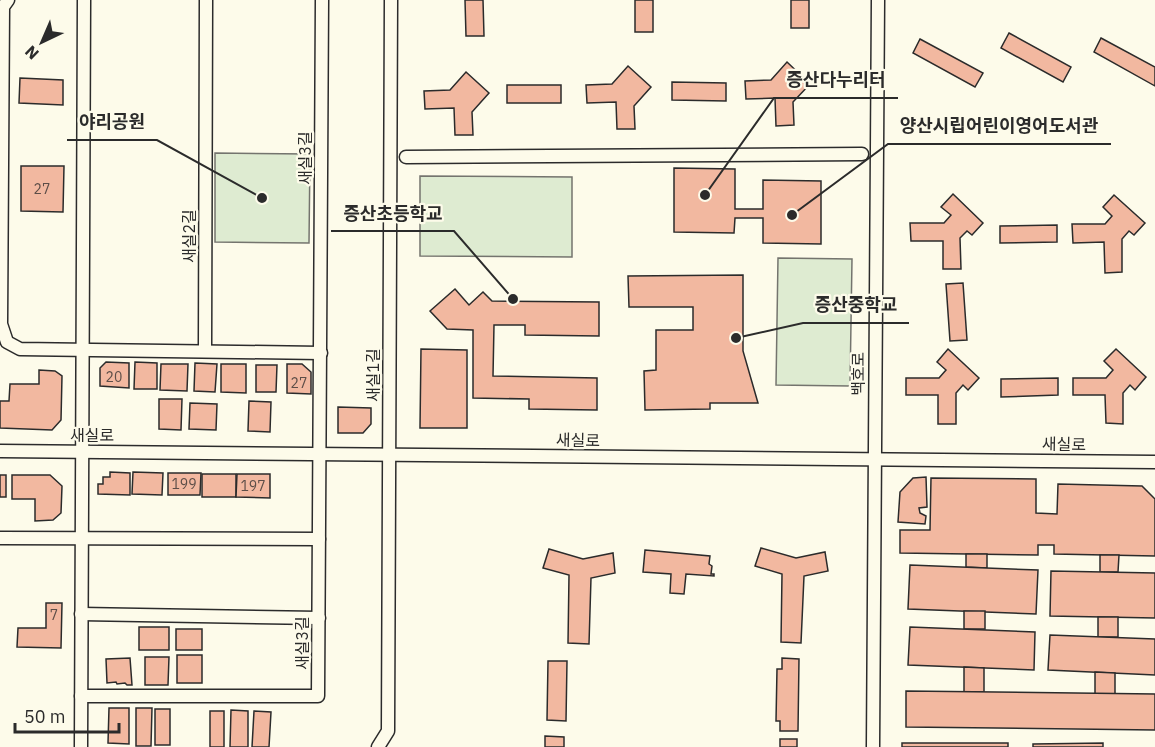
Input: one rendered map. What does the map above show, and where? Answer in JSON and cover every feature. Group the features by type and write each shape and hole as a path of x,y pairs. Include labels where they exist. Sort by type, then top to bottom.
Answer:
{"street":[{"path":"8,0 3,6 1,324 7,342 20,349 321,353"},
{"path":"81,747 84,0"},
{"name":"새실2길","path":"205,351 206,0"},
{"name":"새실3길","path":"81,696 318,696 322,0"},
{"name":"새실1길","path":"378,747 388,731 391,0"},
{"name":"백호로","path":"873,747 878,0"},
{"path":"406,157 862,154"},
{"name":"새실로","path":"0,451 1155,462"},
{"path":"0,538 320,539"},
{"path":"81,614 319,618"}],"green space":[{"path":"215,153 310,154 309,243 215,242"},
{"path":"420,176 572,177 572,257 420,256"},
{"path":"778,258 852,259 850,386 776,385"}],"building":[{"path":"465,0 483,0 484,36 466,36"},
{"path":"635,0 653,0 653,32 635,32"},
{"path":"791,0 809,0 809,28 791,28"},
{"path":"1009,33 1071,67 1063,82 1001,48"},
{"path":"1101,38 1155,67 1155,86 1094,52"},
{"path":"920,39 983,73 975,87 913,53"},
{"path":"787,62 810,84 793,102 794,125 776,126 775,98 746,99 745,81 771,80"},
{"path":"628,66 651,87 634,106 635,129 617,129 616,102 587,103 586,85 612,84"},
{"path":"466,72 489,93 472,112 473,135 455,135 454,108 425,109 424,91 450,90"},
{"path":"20,78 63,80 63,105 19,103"},
{"path":"672,82 726,83 726,101 672,100"},
{"path":"507,85 561,85 561,103 507,103"},
{"path":"21,166 64,166 63,212 21,211"},
{"path":"674,168 735,169 735,209 763,209 763,180 821,181 821,244 763,243 763,218 735,218 734,233 674,232"},
{"path":"953,194 983,223 972,235 967,231 960,238 961,269 943,269 943,241 911,241 910,223 944,223 951,215 941,207"},
{"path":"1114,195 1145,223 1134,235 1129,231 1122,239 1122,272 1105,273 1104,242 1073,243 1072,224 1105,224 1112,216 1103,207"},
{"path":"1057,225 1057,242 1000,243 1000,226"},
{"path":"743,275 743,351 758,403 710,403 710,409 645,410 644,371 656,370 656,330 693,330 693,307 629,307 628,276"},
{"path":"963,283 967,340 950,341 946,284"},
{"path":"455,289 469,305 483,292 492,301 599,302 599,336 525,335 525,325 494,325 493,376 597,378 597,410 529,409 529,399 473,398 473,330 447,329 430,311"},
{"path":"421,349 467,350 467,428 420,428"},
{"path":"948,349 979,378 968,390 963,385 956,393 956,424 938,424 938,395 906,395 906,378 939,378 946,370 937,362"},
{"path":"1116,349 1146,377 1135,390 1130,385 1123,393 1123,424 1106,423 1105,395 1073,395 1073,378 1106,378 1113,370 1104,361"},
{"path":"106,362 129,363 129,388 100,386 100,368"},
{"path":"135,362 157,363 157,389 134,389"},
{"path":"195,363 217,364 215,392 194,391"},
{"path":"161,364 188,364 187,391 160,390"},
{"path":"221,364 246,364 246,393 221,392"},
{"path":"287,364 302,364 311,372 311,394 287,393"},
{"path":"256,365 277,365 276,392 256,392"},
{"path":"39,370 55,371 62,376 61,420 52,430 0,428 0,401 9,401 10,384 39,384"},
{"path":"1058,378 1058,395 1001,397 1001,379"},
{"path":"159,399 182,399 181,430 159,429"},
{"path":"249,401 271,402 270,432 248,431"},
{"path":"190,403 217,404 216,430 189,429"},
{"path":"338,407 371,408 371,424 363,433 338,433"},
{"path":"110,472 130,473 130,495 98,494 98,484 103,484 103,477 110,477"},
{"path":"133,472 163,473 162,495 132,494"},
{"path":"168,473 201,473 200,495 168,495"},
{"path":"202,474 236,474 236,497 202,497"},
{"path":"237,474 270,474 270,498 236,497"},
{"path":"0,475 6,475 6,497 0,497"},
{"path":"12,475 50,475 62,486 61,513 53,520 35,521 35,499 12,499"},
{"path":"926,477 927,507 919,508 920,513 926,516 925,524 898,522 900,492 913,478"},
{"path":"931,478 1036,479 1036,513 1057,514 1058,484 1142,486 1155,499 1155,556 1054,554 1054,545 1038,545 1038,555 900,553 900,530 930,530"},
{"path":"761,548 796,558 825,552 828,571 804,576 801,643 781,642 782,574 755,566"},
{"path":"549,549 583,559 613,553 615,573 591,578 589,644 568,643 569,575 543,568"},
{"path":"645,550 710,556 711,574 714,576 686,574 684,594 670,593 671,574 643,572"},
{"path":"966,554 987,554 987,568 966,567"},
{"path":"1100,555 1119,555 1118,572 1100,572"},
{"path":"910,565 1038,570 1036,614 908,609"},
{"path":"1051,571 1155,573 1155,618 1050,616"},
{"path":"46,603 62,603 61,648 17,647 18,628 46,628"},
{"path":"964,611 985,611 985,629 964,629"},
{"path":"1098,617 1118,617 1118,637 1098,637"},
{"path":"139,627 169,627 169,650 139,650"},
{"path":"910,627 1035,632 1034,670 908,665"},
{"path":"176,629 202,629 202,650 176,650"},
{"path":"1050,635 1155,639 1155,675 1048,670"},
{"path":"177,655 202,655 202,683 177,683"},
{"path":"145,657 169,657 168,685 145,685"},
{"path":"130,658 132,685 107,683 106,659"},
{"path":"782,658 799,659 798,731 780,731 780,721 776,721 777,669 782,669"},
{"path":"548,661 567,661 566,721 547,720"},
{"path":"964,667 984,668 984,692 964,692"},
{"path":"1095,672 1115,673 1115,694 1095,694"},
{"path":"906,691 1155,694 1155,730 906,727"},
{"path":"109,708 129,708 129,744 108,743"},
{"path":"136,708 152,708 151,746 136,746"},
{"path":"155,709 170,709 170,745 155,745"},
{"path":"231,710 248,711 248,747 230,747"},
{"path":"210,711 224,711 224,747 210,747"},
{"path":"254,711 271,712 269,747 252,747"},
{"path":"545,736 564,737 564,747 545,747"},
{"path":"780,739 797,739 797,747 780,747"},
{"path":"902,743 1008,743 1008,747 902,747"},
{"path":"1103,743 1103,747 1033,747 1033,744"}],"place":[{"name":"증산다누리터","path":"705,195"},
{"name":"야리공원","path":"262,198"},
{"name":"양산시립어린이영어도서관","path":"792,215"},
{"name":"증산초등학교","path":"513,299"},
{"name":"증산중학교","path":"736,338"}]}
